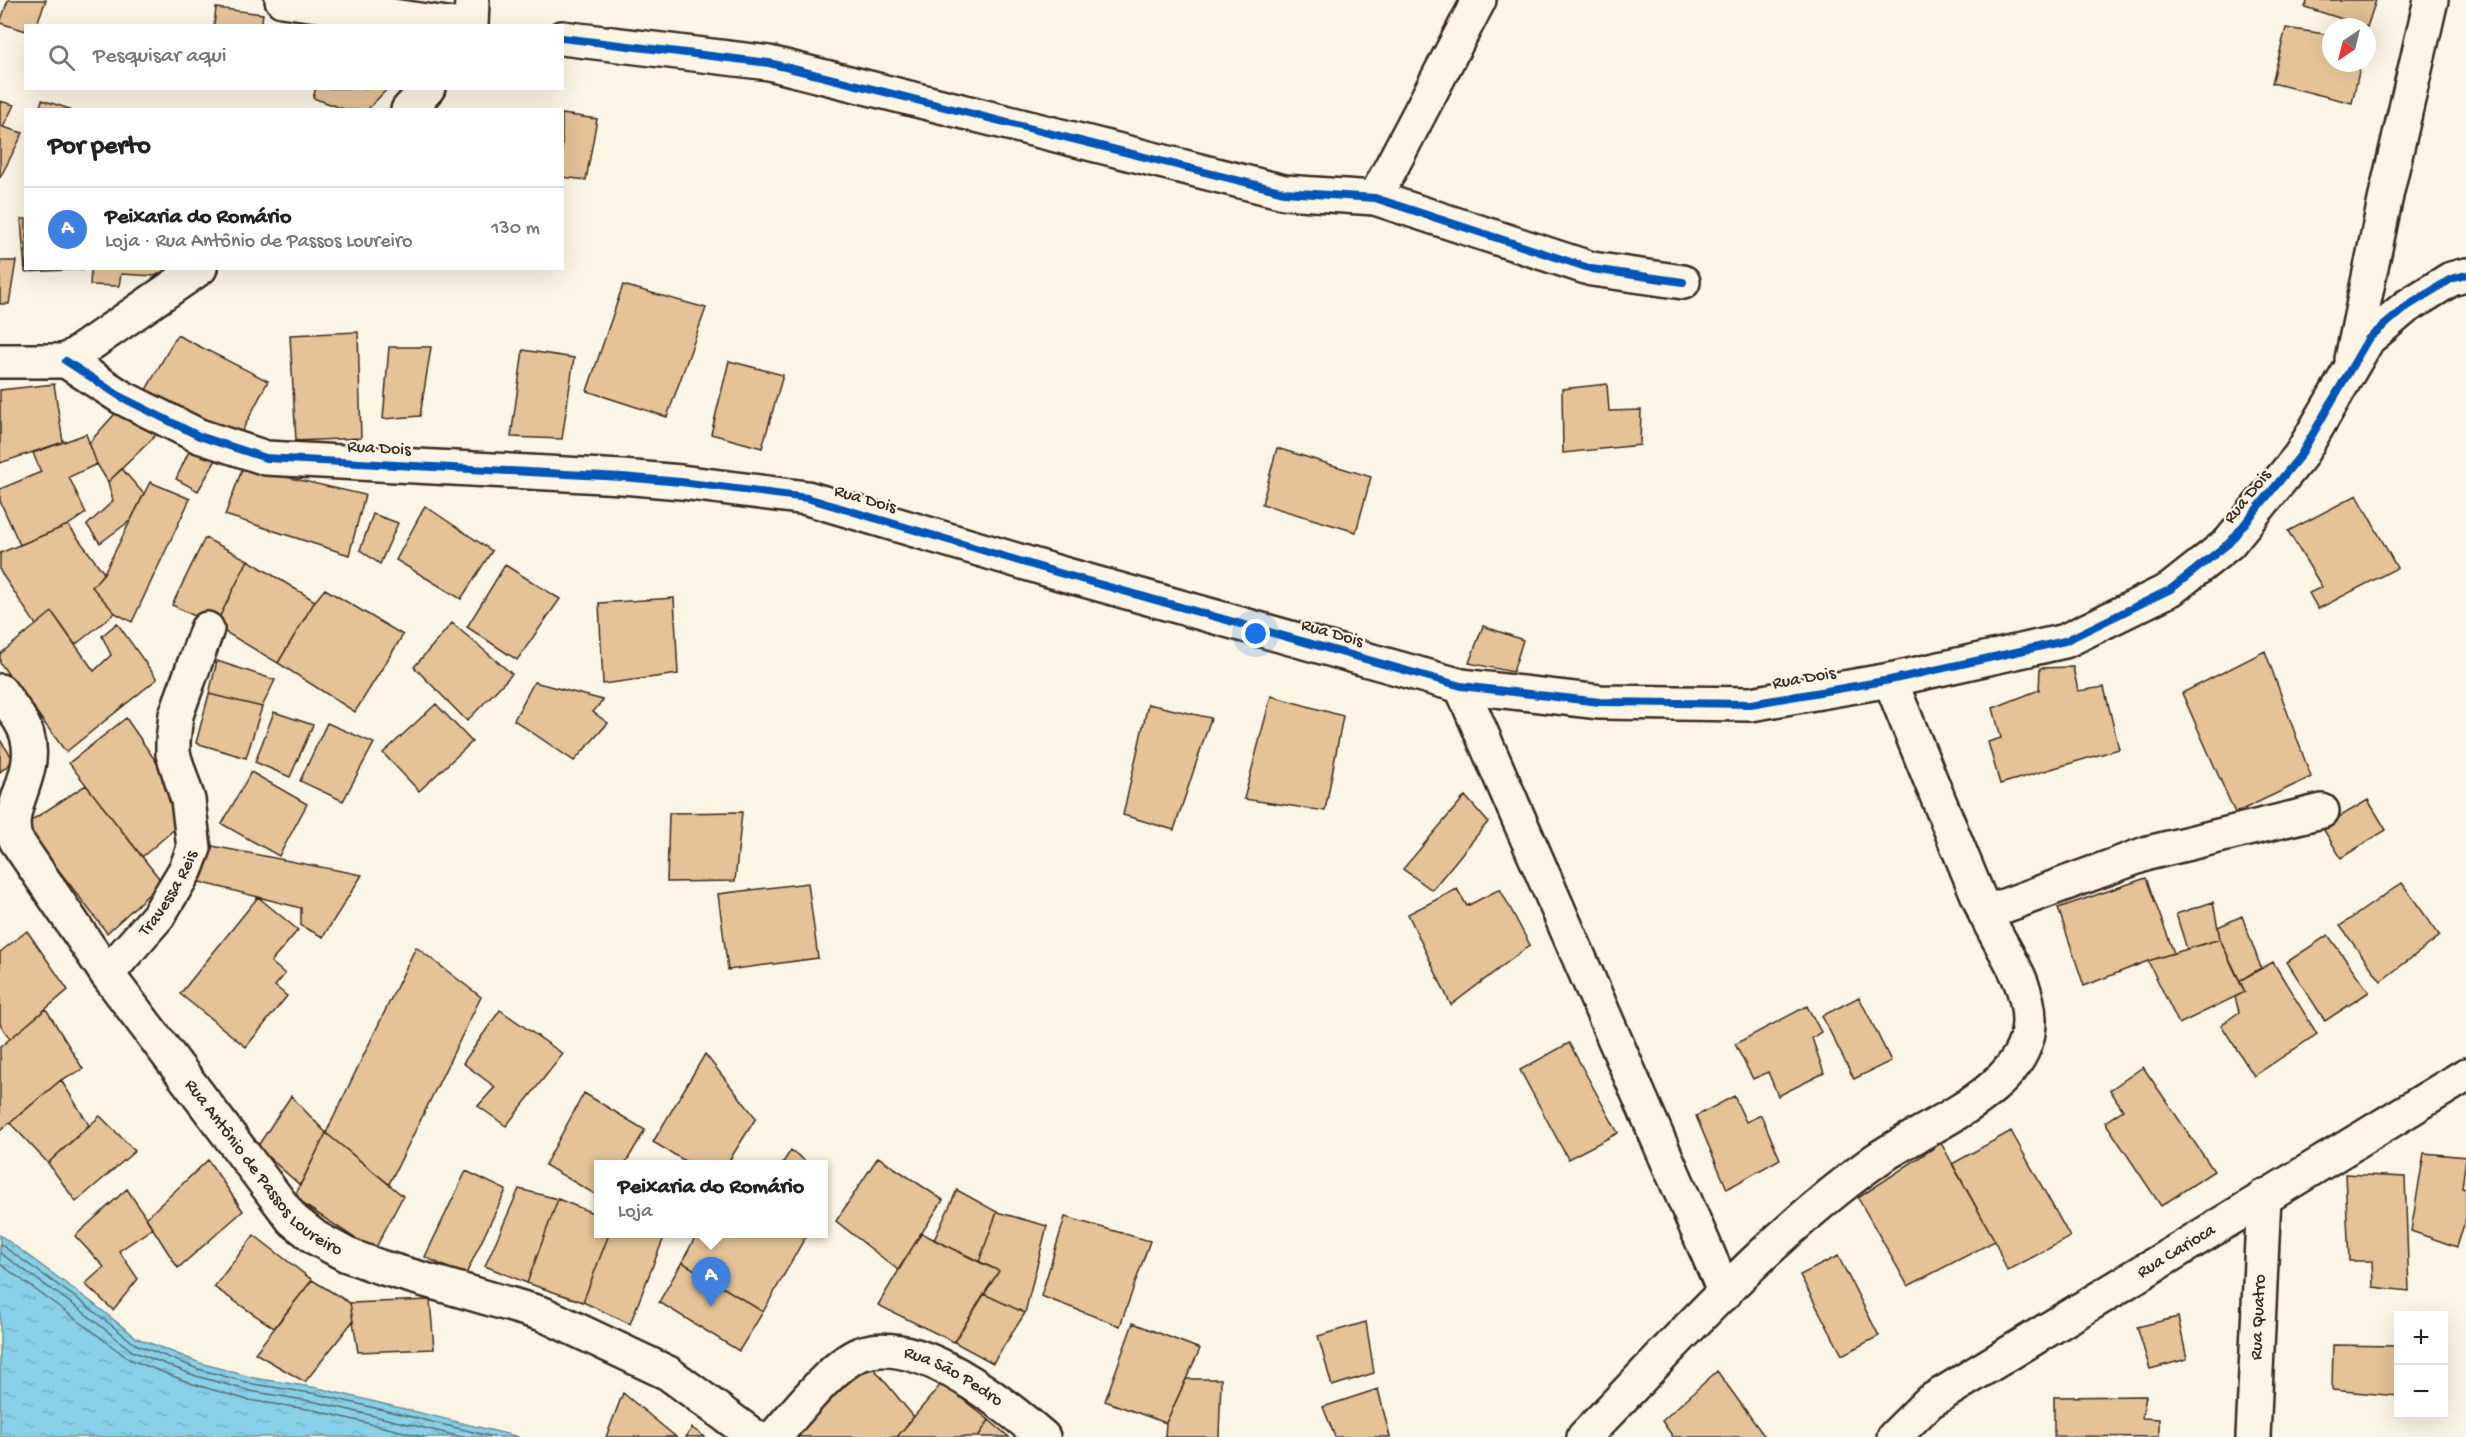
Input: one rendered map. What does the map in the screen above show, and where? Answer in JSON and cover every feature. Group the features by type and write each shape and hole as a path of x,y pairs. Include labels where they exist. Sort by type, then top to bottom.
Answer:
{"street":[{"path":"282,0 447,24"},
{"path":"471,24 472,0"},
{"path":"1375,198 1479,0"},
{"path":"2349,372 2387,191 2431,0"},
{"path":"564,38 769,63 1284,192 1375,198 1592,269 1683,282"},
{"path":"410,108 426,90"},
{"path":"0,361 66,361 197,270"},
{"name":"Rua Dois","path":"66,361 121,397 199,436 266,458 622,477 807,498 1056,572 1461,686 1600,702 1750,704 1890,680 2065,641 2171,589 2229,543 2300,456 2368,339 2398,313 2451,279 2466,275"},
{"name":"Travessa Reis","path":"107,974 158,916 186,869 194,848 189,800 173,754 173,741 176,715 207,629"},
{"path":"1584,1437 1725,1293 1806,1216 1868,1167 1989,1091 2013,1066 2025,1046 2029,1020 2024,986 1985,913 1890,680"},
{"path":"1461,686 1725,1293"},
{"name":"Rua Antônio de Passos Loureiro","path":"0,690 24,727 30,748 29,771 12,823 16,840 107,974 293,1220 316,1238 347,1255 380,1267 543,1314 668,1372 755,1437"},
{"path":"1985,913 2148,854 2322,812"},
{"name":"Rua Carioca","path":"1894,1437 1929,1402 2466,1075"},
{"name":"Rua Quatro","path":"2253,1437 2264,1196"},
{"name":"Rua São Pedro","path":"774,1437 837,1368 861,1354 888,1350 917,1356 974,1384 1043,1437"}],"water":[{"path":"0,1235 137,1338 200,1363 254,1378 318,1388 519,1437 0,1437"}],"building":[{"path":"8,0 46,0 37,24 24,24 24,30 0,23"},
{"path":"2308,0 2376,0 2370,18 2339,18 2305,7"},
{"path":"216,8 263,14 261,24 214,24"},
{"path":"2286,28 2322,34 2322,72 2359,72 2352,103 2272,83"},
{"path":"315,90 386,90 369,108 341,108 313,98"},
{"path":"42,100 67,108 40,108"},
{"path":"0,101 14,105 3,127 23,133 0,178"},
{"path":"564,114 597,119 586,180 564,177"},
{"path":"21,219 24,219 24,259"},
{"path":"0,261 16,261 9,304 0,304"},
{"path":"25,270 69,270 25,272"},
{"path":"91,270 166,270 155,276 121,274 119,286 90,285"},
{"path":"623,285 706,308 667,417 587,391"},
{"path":"358,332 361,438 296,441 290,335"},
{"path":"177,335 268,381 239,437 146,390"},
{"path":"389,347 431,347 420,416 383,419"},
{"path":"523,350 574,358 562,439 511,437"},
{"path":"729,361 783,375 762,448 711,434"},
{"path":"54,384 63,442 0,463 0,390"},
{"path":"1607,384 1609,411 1641,410 1640,445 1563,453 1562,389"},
{"path":"121,407 156,435 108,482 97,464 89,443"},
{"path":"86,434 97,464 69,477 86,513 68,525 20,545 0,501 0,489 41,472 33,453"},
{"path":"191,447 216,460 198,491 176,479"},
{"path":"1277,448 1371,477 1356,532 1262,504"},
{"path":"243,467 365,495 349,555 225,515"},
{"path":"122,469 144,494 131,520 100,543 87,525 113,501 108,482"},
{"path":"150,482 190,499 132,622 115,613 92,587 104,573"},
{"path":"2357,495 2397,568 2318,609 2309,593 2322,587 2288,531"},
{"path":"425,506 492,551 461,599 396,560"},
{"path":"373,514 398,523 380,564 360,550"},
{"path":"68,525 104,573 92,587 115,613 75,645 52,612 36,625 0,571 0,553"},
{"path":"205,538 248,560 215,626 172,605"},
{"path":"248,560 315,601 278,663 215,626"},
{"path":"505,565 560,599 517,660 467,627"},
{"path":"325,589 403,635 355,712 278,663 315,601"},
{"path":"674,598 678,674 603,684 599,603"},
{"path":"52,612 94,671 111,655 102,636 117,623 157,679 66,752 0,663 0,654"},
{"path":"452,623 512,674 467,721 414,667"},
{"path":"1483,626 1523,640 1513,672 1469,663"},
{"path":"2265,651 2311,777 2235,813 2182,693"},
{"path":"217,661 275,680 262,707 209,694"},
{"path":"2073,667 2078,691 2104,687 2119,749 2000,784 1988,742 2001,738 1993,708 2039,690 2040,668"},
{"path":"534,682 603,700 593,712 608,723 574,761 514,720"},
{"path":"209,694 262,707 246,758 196,743"},
{"path":"1271,696 1343,716 1325,811 1244,799"},
{"path":"436,704 472,742 419,791 383,753"},
{"path":"1148,704 1211,718 1174,830 1123,815"},
{"path":"274,712 313,725 290,777 255,762"},
{"path":"126,718 179,795 185,820 142,857 69,763"},
{"path":"327,723 374,743 343,801 300,781"},
{"path":"0,740 14,760 0,772"},
{"path":"251,772 307,804 279,856 222,824"},
{"path":"86,785 162,882 107,933 24,825"},
{"path":"1465,796 1488,822 1432,890 1403,869"},
{"path":"2368,800 2386,830 2341,858 2322,827"},
{"path":"742,812 735,881 667,882 669,813"},
{"path":"207,845 362,875 323,937 301,926 301,908 192,880"},
{"path":"2146,878 2174,953 2084,986 2058,908"},
{"path":"808,883 818,958 728,970 718,894"},
{"path":"2402,883 2440,936 2381,981 2340,926"},
{"path":"1457,889 1467,906 1500,889 1530,945 1451,1005 1408,914"},
{"path":"258,897 298,930 271,962 285,974 275,986 287,996 246,1047 180,994"},
{"path":"2213,902 2220,939 2187,949 2176,914"},
{"path":"2242,916 2261,968 2239,981 2220,939 2218,927"},
{"path":"27,931 68,990 10,1039 0,1024 0,952"},
{"path":"2328,935 2369,992 2325,1021 2287,962"},
{"path":"2220,939 2245,992 2179,1024 2148,961"},
{"path":"416,947 481,997 389,1184 326,1133"},
{"path":"2273,962 2317,1034 2254,1076 2221,1025 2239,1012 2235,997 2245,992 2239,981"},
{"path":"1859,997 1891,1061 1854,1079 1822,1016"},
{"path":"1807,1006 1821,1032 1812,1038 1824,1073 1778,1096 1768,1072 1753,1079 1735,1044"},
{"path":"46,1009 83,1069 61,1080 0,1131 0,1047"},
{"path":"500,1010 563,1054 506,1126 478,1106 495,1087 463,1063"},
{"path":"1569,1043 1618,1133 1568,1159 1520,1070"},
{"path":"705,1054 756,1118 730,1160 683,1160 653,1142"},
{"path":"2143,1067 2214,1171 2161,1206 2105,1122 2123,1110 2110,1090"},
{"path":"61,1080 89,1125 48,1163 10,1123"},
{"path":"584,1093 645,1130 627,1160 594,1160 594,1194 545,1165"},
{"path":"291,1096 326,1133 300,1185 257,1147"},
{"path":"1734,1096 1746,1122 1761,1115 1780,1159 1727,1189 1696,1116"},
{"path":"100,1116 135,1151 76,1202 48,1163"},
{"path":"2011,1131 2070,1237 2007,1271 1995,1241 1952,1164"},
{"path":"326,1133 403,1196 374,1251 294,1198"},
{"path":"1941,1143 1995,1241 1908,1286 1858,1198"},
{"path":"791,1150 804,1160 785,1160"},
{"path":"2424,1153 2466,1157 2462,1188 2466,1189 2466,1218 2457,1247 2411,1231"},
{"path":"878,1157 943,1200 898,1270 836,1221"},
{"path":"208,1160 243,1211 178,1268 146,1218"},
{"path":"466,1171 506,1190 465,1276 425,1257"},
{"path":"2345,1174 2405,1177 2409,1291 2373,1287 2372,1261 2349,1261"},
{"path":"127,1189 153,1228 119,1251 138,1279 113,1310 85,1284 104,1267 75,1236"},
{"path":"519,1189 558,1199 527,1283 485,1266"},
{"path":"957,1190 997,1212 979,1262 934,1240"},
{"path":"558,1199 594,1213 594,1238 607,1238 583,1302 527,1283"},
{"path":"997,1212 1047,1226 1025,1313 984,1294 999,1271 979,1262"},
{"path":"1065,1217 1150,1241 1120,1326 1041,1296"},
{"path":"921,1233 999,1271 954,1342 878,1305"},
{"path":"254,1235 312,1280 274,1328 214,1287"},
{"path":"607,1238 664,1238 630,1324 583,1302"},
{"path":"695,1238 805,1238 763,1312 682,1262"},
{"path":"1838,1256 1879,1336 1842,1355 1800,1275"},
{"path":"682,1262 763,1312 739,1351 659,1302"},
{"path":"312,1280 350,1303 353,1321 305,1382 255,1353"},
{"path":"984,1294 1025,1313 993,1363 954,1342"},
{"path":"430,1300 434,1349 358,1352 350,1303"},
{"path":"2178,1317 2187,1359 2150,1369 2137,1327"},
{"path":"1366,1322 1374,1373 1332,1386 1318,1336"},
{"path":"1133,1323 1200,1349 1166,1423 1105,1401"},
{"path":"2333,1345 2394,1346 2394,1396 2332,1390"},
{"path":"867,1360 914,1417 897,1437 791,1437"},
{"path":"1717,1371 1765,1437 1673,1437 1662,1421"},
{"path":"1186,1379 1221,1379 1219,1437 1165,1437 1166,1423"},
{"path":"942,1383 989,1420 978,1437 897,1437"},
{"path":"1378,1389 1390,1437 1335,1437 1323,1407"},
{"path":"623,1393 676,1437 606,1437"},
{"path":"2146,1396 2142,1418 2159,1419 2159,1437 2054,1436 2054,1397"},
{"path":"989,1420 1009,1437 978,1437"},
{"path":"692,1428 705,1437 686,1437"}],"cycle path":[{"path":"564,38 769,63 1284,192 1375,198 1592,269 1683,282"},
{"path":"66,361 121,397 199,436 266,458 622,477 807,498 1056,572 1461,686 1600,702 1751,704 1890,680 2065,641 2171,589 2229,543 2300,456 2368,339 2406,307 2451,279 2466,275"}],"place":[{"name":"Peixaria do Romário","path":"711,1307"}]}
